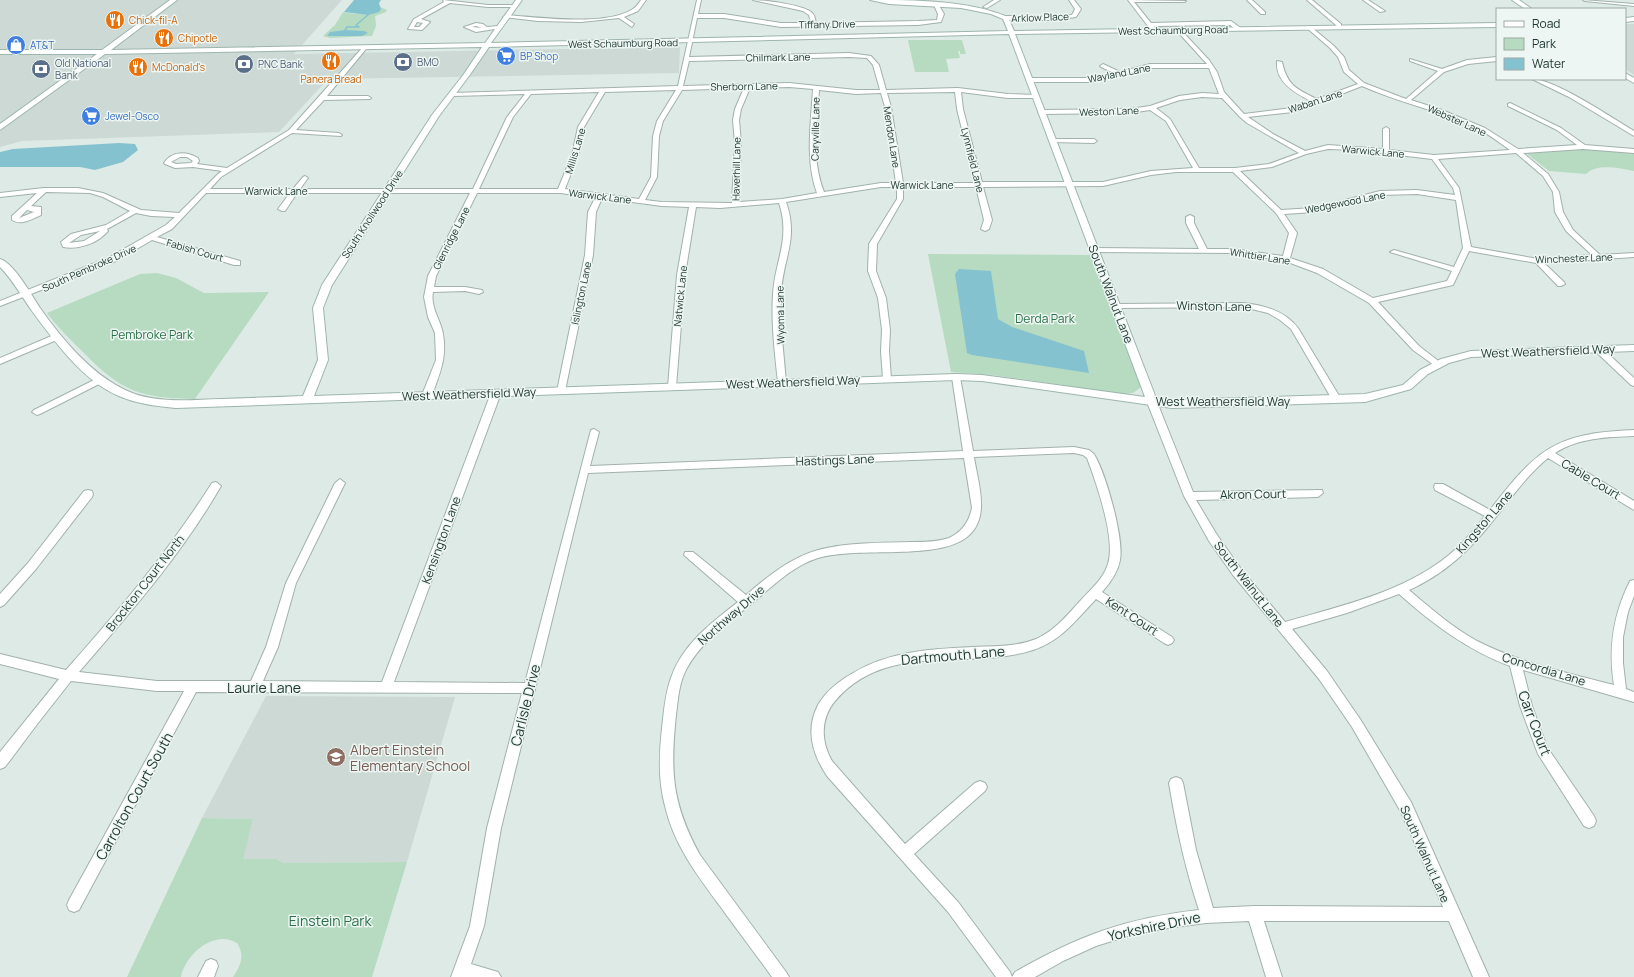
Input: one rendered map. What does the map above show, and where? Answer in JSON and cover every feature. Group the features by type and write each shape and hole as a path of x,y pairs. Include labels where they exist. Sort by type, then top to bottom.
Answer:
{"street":[{"path":"0,56 86,56 99,53 164,0"},
{"path":"0,128 99,53 174,0"},
{"path":"441,0 488,6 517,3"},
{"path":"506,17 568,20 605,19 621,17 639,9 644,0"},
{"path":"641,202 654,177 656,136 660,121 680,88 699,0"},
{"path":"755,0 804,10 811,14 814,24"},
{"path":"873,0 904,3 962,3 985,7 999,12 1006,18"},
{"path":"985,7 998,0"},
{"name":"Arklow Place","path":"1006,18 1053,18 1074,16 1078,9 1072,0"},
{"path":"1249,0 1263,13"},
{"path":"1308,0 1336,26"},
{"path":"1365,0 1382,10"},
{"path":"1515,0 1527,8"},
{"path":"1585,0 1632,5"},
{"path":"417,20 451,1"},
{"path":"1154,31 1130,1 1184,1"},
{"name":"South Knollwood Drive","path":"307,400 323,360 318,308 321,297 337,268 436,116 517,3"},
{"name":"Tiffany Drive","path":"696,16 724,16 776,25 939,21 941,14 935,3"},
{"path":"621,17 632,25"},
{"name":"South Walnut Lane","path":"1006,18 1189,496 1225,556 1323,675 1356,723 1406,807 1480,977"},
{"path":"564,26 568,20"},
{"path":"1149,25 1231,23 1239,29"},
{"name":"West Schaumburg Road","path":"99,53 230,49 486,46 749,38 1496,24"},
{"path":"485,28 498,28"},
{"name":"Webster Lane","path":"1310,28 1332,47 1341,57 1346,71 1362,84 1385,94 1440,111 1482,129 1518,152 1546,175 1556,192 1559,212 1570,231 1598,257"},
{"path":"1179,30 1210,66 1215,73 1216,85 1223,96 1242,116 1257,128 1304,153"},
{"name":"West Schaumburg Road","path":"0,52 223,54 338,51 364,48"},
{"name":"South Pembroke Drive","path":"0,304 26,295 113,259 153,238 169,227 228,170 291,131 322,98 364,48"},
{"path":"223,54 230,49"},
{"name":"Chilmark Lane","path":"686,59 846,55 869,57"},
{"path":"0,118 86,56"},
{"name":"Mendon Lane","path":"869,57 876,65 884,92 900,185 900,199 873,244 872,271 882,298 886,330 885,351 887,379"},
{"path":"1408,100 1442,71 1467,62 1496,59"},
{"path":"1412,60 1442,71"},
{"path":"1279,62 1282,76 1293,90 1318,102"},
{"path":"1103,66 1120,74"},
{"name":"Wayland Lane","path":"1029,80 1092,80 1150,66 1210,66"},
{"path":"1537,80 1577,99 1634,134"},
{"name":"Waban Lane","path":"1242,116 1293,110 1318,102 1362,84"},
{"name":"Sherborn Lane","path":"453,94 789,85 848,91 884,92 958,90 1035,96"},
{"name":"Haverhill Lane","path":"735,205 738,163 736,120 738,109 748,86"},
{"name":"Caryville Lane","path":"816,87 814,155 817,185 821,194"},
{"name":"Millis Lane","path":"561,191 576,155 582,127 603,90"},
{"name":"Lynnfield Lane","path":"958,90 960,109 988,220 985,229"},
{"name":"Glenridge Lane","path":"427,395 440,360 439,333 432,318 429,290 435,267 475,191 510,116 529,92"},
{"name":"Weston Lane","path":"1041,112 1119,112 1151,108 1179,98 1202,95 1223,96"},
{"path":"322,98 368,98"},
{"path":"1510,105 1559,130 1583,147"},
{"path":"1151,108 1168,120 1197,170"},
{"path":"1386,129 1386,151"},
{"path":"291,131 339,135"},
{"path":"1053,141 1094,141"},
{"name":"Warwick Lane","path":"206,191 561,191 600,195 641,202 692,206 735,205 782,201 861,188 900,185 1069,185 1108,183 1151,173 1197,170 1235,170 1270,166 1304,153 1328,147 1356,148 1434,157 1583,147 1634,152"},
{"path":"1372,301 1450,283 1457,270 1466,248 1460,198 1456,188 1434,157"},
{"path":"193,165 228,170"},
{"path":"1235,170 1279,212 1293,233 1286,259"},
{"path":"282,209 305,178"},
{"path":"0,195 44,190 81,191 100,194 135,211 155,214 182,215"},
{"path":"26,208 44,190"},
{"name":"Wedgewood Lane","path":"1279,212 1314,210 1380,193 1417,192 1460,198"},
{"name":"Islington Lane","path":"561,390 589,255 592,212 600,195"},
{"name":"Wyoma Lane","path":"782,201 788,214 789,239 782,264 778,294 782,383"},
{"name":"Natwick Lane","path":"672,387 681,276 692,206"},
{"path":"103,228 135,211"},
{"path":"1190,217 1190,223 1204,250"},
{"name":"Fabish Court","path":"153,238 237,263"},
{"name":"Winchester Lane","path":"1466,248 1538,261 1634,255"},
{"name":"Whittier Lane","path":"1094,250 1233,251 1286,259 1320,271 1372,301 1416,348 1438,365"},
{"path":"1394,252 1457,270"},
{"path":"1538,261 1561,284"},
{"name":"West Weathersfield Way","path":"0,262 10,270 56,337 100,380 122,393 164,403 307,400 956,377 982,378 1172,404 1365,398 1395,391 1407,386 1424,372 1454,358 1481,353 1634,348"},
{"path":"429,290 465,289 479,292"},
{"name":"Winston Lane","path":"1117,306 1243,305 1258,307 1273,312 1287,320 1294,328 1336,399"},
{"path":"0,361 56,337"},
{"path":"1598,349 1634,383"},
{"name":"Northway Drive","path":"781,977 691,853 675,821 666,783 666,745 672,699 678,674 698,643 794,564 818,554 857,549 935,545 961,536 973,524 977,508 956,377"},
{"path":"37,412 100,380"},
{"name":"Kensington Lane","path":"386,687 496,393"},
{"name":"Carlisle Drive","path":"461,973 477,926 494,828 594,432"},
{"name":"Kingston Lane","path":"1283,627 1358,605 1400,589 1445,564 1464,549 1528,470 1547,453 1566,444 1589,438 1634,433"},
{"name":"Hastings Lane","path":"584,470 1074,450 1086,452"},
{"name":"Dartmouth Lane","path":"1005,977 970,928 844,786 825,762 820,749 817,728 823,708 830,698 854,679 875,667 893,660 925,655 1010,650 1041,642 1062,628 1095,593 1112,568 1115,558 1116,544 1092,458 1086,452"},
{"name":"Cable Court","path":"1547,453 1634,506"},
{"path":"254,687 272,647 291,583 340,483"},
{"name":"Brockton Court North","path":"0,763 29,724 141,592 170,555 216,486"},
{"path":"1439,487 1491,515"},
{"name":"Akron Court","path":"1189,496 1318,493"},
{"path":"0,602 32,566 88,494"},
{"path":"689,555 746,602"},
{"path":"1621,692 1615,653 1616,635 1620,616 1634,584"},
{"name":"Concordia Lane","path":"1400,589 1437,621 1473,644 1515,662 1634,697"},
{"name":"Kent Court","path":"1095,593 1168,640"},
{"name":"Laurie Lane","path":"0,660 69,676 122,683 254,687 530,688"},
{"name":"Carr Court","path":"1515,662 1526,706 1542,750 1589,821"},
{"name":"Carrolton Court South","path":"74,905 193,686"},
{"path":"1176,783 1183,827 1192,866 1208,915"},
{"path":"905,853 980,787"},
{"path":"1254,913 1274,977"},
{"name":"Yorkshire Drive","path":"1020,977 1062,953 1100,937 1142,925 1208,915 1254,913 1452,914"},
{"path":"461,973 494,977"}],"shaded area":[{"path":"0,0 342,0 294,54 680,47 679,73 328,79 279,132 22,141 0,147"},
{"path":"1626,24 1634,24 1634,75 1626,70"},
{"name":"Albert Einstein Elementary School","path":"266,696 455,697 407,862 284,863 276,859 242,859 253,819 202,818"}],"green space":[{"path":"380,7 387,10 386,12 375,16 376,26 372,36 330,38 323,36 335,25 343,12 367,14 376,12 381,9"},
{"path":"908,40 962,40 966,54 960,54 960,51 958,51 960,58 946,59 949,72 915,72"},
{"path":"1593,149 1634,154 1634,171 1602,167 1596,168 1586,174 1549,171 1526,153"},
{"name":"Derda Park","path":"928,254 1090,255 1140,384 1140,388 1133,393 1123,394 993,375 951,372"},
{"name":"Pembroke Park","path":"157,273 176,278 204,293 269,292 195,399 160,397 134,390 122,384 97,366 65,334 47,313 140,274"},
{"name":"Einstein Park","path":"202,818 253,819 243,859 276,859 284,863 407,862 372,977 233,977 240,965 241,952 237,943 219,939 202,946 194,953 188,960 181,977 127,977"}],"water":[{"path":"354,0 381,0 379,3 381,9 379,12 368,15 344,12"},
{"path":"345,30 364,31 368,33 362,36 327,36 330,32"},
{"path":"119,143 135,144 138,150 123,162 95,170 80,167 0,167 0,152 13,149"},
{"path":"959,269 991,271 998,319 1012,327 1084,351 1089,373 967,353 955,274"}],"waterway":[{"path":"345,30 347,27 359,27 356,25 368,15"}],"place":[{"name":"Chick-fil-A","path":"115,20"},
{"name":"Chipotle","path":"164,38"},
{"name":"AT&T","path":"16,45"},
{"name":"BP Shop","path":"506,56"},
{"name":"Panera Bread","path":"331,61"},
{"name":"BMO","path":"403,62"},
{"name":"PNC Bank","path":"244,64"},
{"name":"McDonald's","path":"138,67"},
{"name":"Old National Bank","path":"41,69"},
{"name":"Jewel-Osco","path":"91,116"},
{"name":"Albert Einstein Elementary School","path":"336,757"}]}
